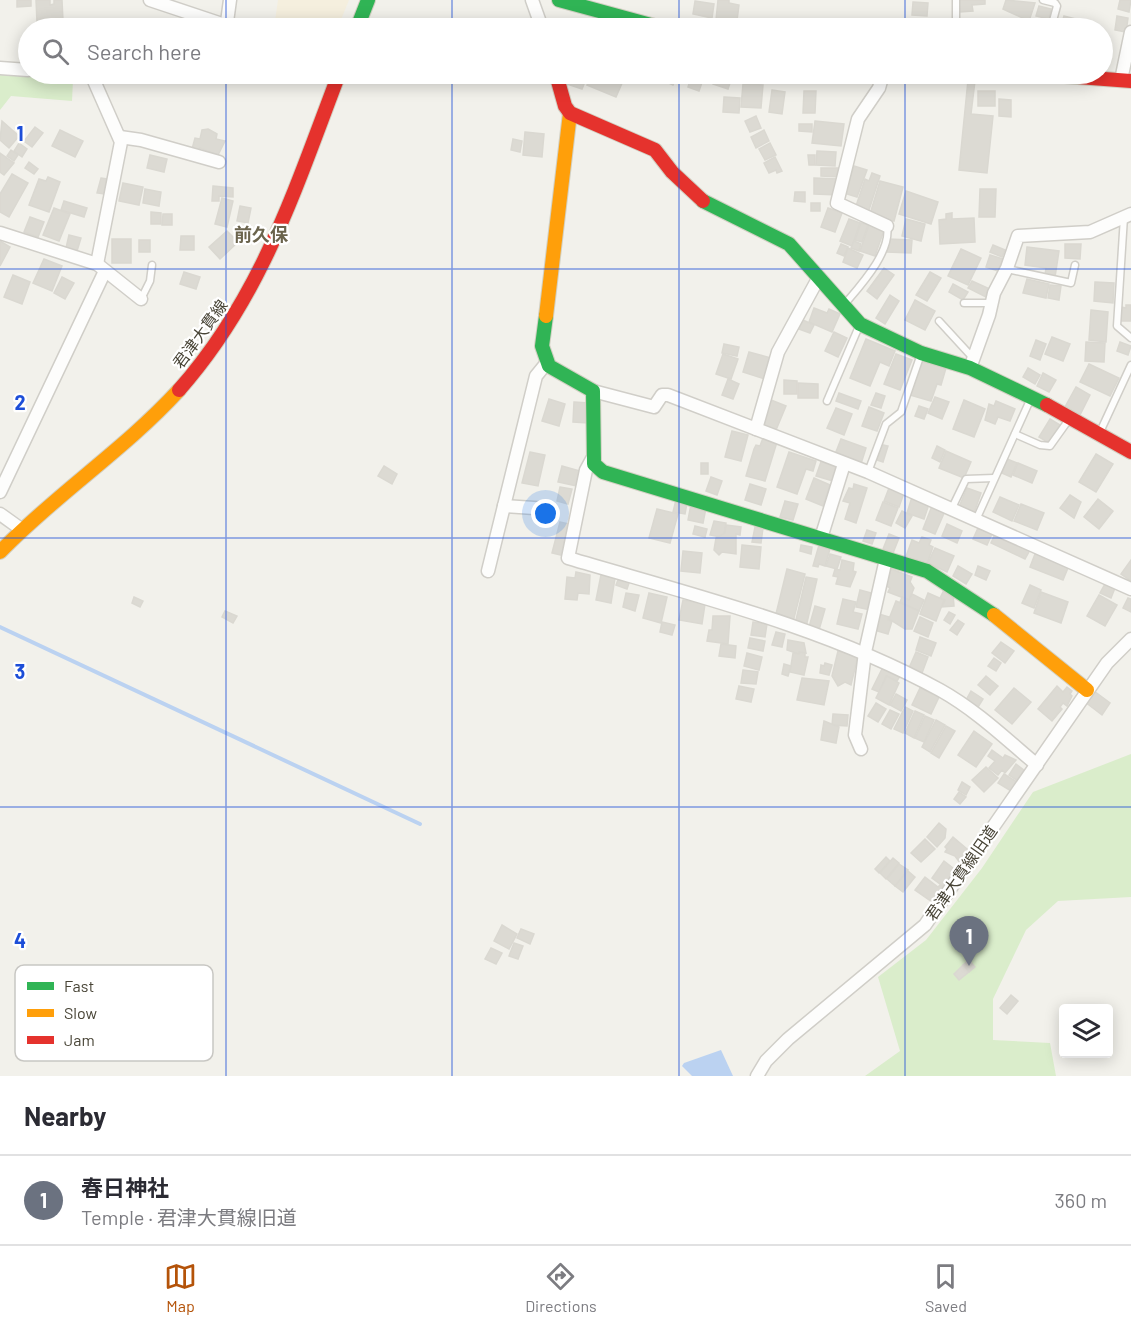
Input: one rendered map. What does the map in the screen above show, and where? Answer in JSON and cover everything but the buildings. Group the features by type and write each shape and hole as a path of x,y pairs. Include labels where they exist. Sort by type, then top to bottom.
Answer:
{"street":[{"path":"150,0 204,18"},
{"path":"228,18 230,0"},
{"path":"361,18 368,0"},
{"path":"532,0 538,18"},
{"path":"559,0 625,18"},
{"path":"1126,81 1131,32"},
{"path":"0,68 18,69"},
{"path":"0,492 101,268 120,137 96,84"},
{"name":"君津大貫線","path":"0,552 21,529 148,422 181,388 224,333 261,270 335,84"},
{"path":"559,84 565,106 570,113 655,150 672,172 703,201 789,244 860,324 921,353 971,364 1131,452"},
{"path":"880,84 858,119 837,203 887,226"},
{"path":"570,113 543,331 545,365 551,371 578,380 593,391 651,407 657,406 662,395 668,395 868,472 1131,589"},
{"path":"120,137 141,140 219,162"},
{"path":"971,364 1018,236 1090,232 1127,215"},
{"path":"0,233 101,268 141,299"},
{"path":"756,429 778,352 819,278"},
{"path":"488,571 536,376 545,365"},
{"path":"593,391 595,403 592,459 586,470 568,558 775,621 865,652 941,691 971,710 1037,765"},
{"path":"592,459 603,472 927,571 945,581 1088,690"},
{"path":"821,538 844,464"},
{"path":"504,506 549,508"},
{"path":"0,514 21,529"},
{"path":"861,749 855,735 865,652 886,559"},
{"name":"君津大貫線旧道","path":"757,1076 766,1061 788,1040 925,925 1107,663 1131,639"}],"lane":[{"path":"956,0 956,18"},
{"path":"1043,0 1057,6 1054,18"},
{"path":"1127,215 1117,326 1131,338"},
{"path":"843,305 878,261 889,233 887,226"},
{"path":"141,299 150,281 152,265"},
{"path":"1007,268 1071,283 1075,265"},
{"path":"964,303 992,303"},
{"path":"939,321 971,364"},
{"path":"827,401 860,324"},
{"path":"868,472 886,424 901,412 921,353"},
{"path":"1100,433 1131,365"},
{"path":"976,520 1031,397"},
{"path":"1014,434 1040,445 1050,446 1071,417"},
{"path":"952,508 966,479 994,478"}],"shaded area":[{"path":"278,0 349,0 342,18 275,18"}],"green space":[{"path":"0,74 18,75 18,84 73,84 72,101 11,96 0,110"},
{"path":"1131,754 1131,897 1058,901 1026,930 993,999 993,1040 1050,1043 1056,1076 865,1076 900,1051 878,977 926,940 982,868 1033,792"}],"water":[{"path":"721,1050 733,1076 692,1076 682,1066 684,1063"}],"waterway":[{"path":"0,627 420,824"}],"traffic: fast":[{"path":"361,18 368,0"},
{"path":"559,0 625,18"},
{"path":"703,201 789,244 860,324 921,353 970,368 1047,405"},
{"path":"546,316 542,346 549,366 593,391 594,464 603,472 927,571 994,615"}],"traffic: slow":[{"path":"546,316 570,113"},
{"path":"0,552 136,432 179,390"},
{"path":"994,615 1087,690"}],"traffic: jam":[{"path":"1113,80 1131,81"},
{"path":"179,390 208,354 233,317 274,240 335,84"},
{"path":"559,84 565,106 570,113 655,150 672,172 703,201"},
{"path":"1047,405 1131,452"}],"place":[{"name":"春日神社","path":"969,966"}],"district":[{"name":"前久保","path":"261,235"}]}
